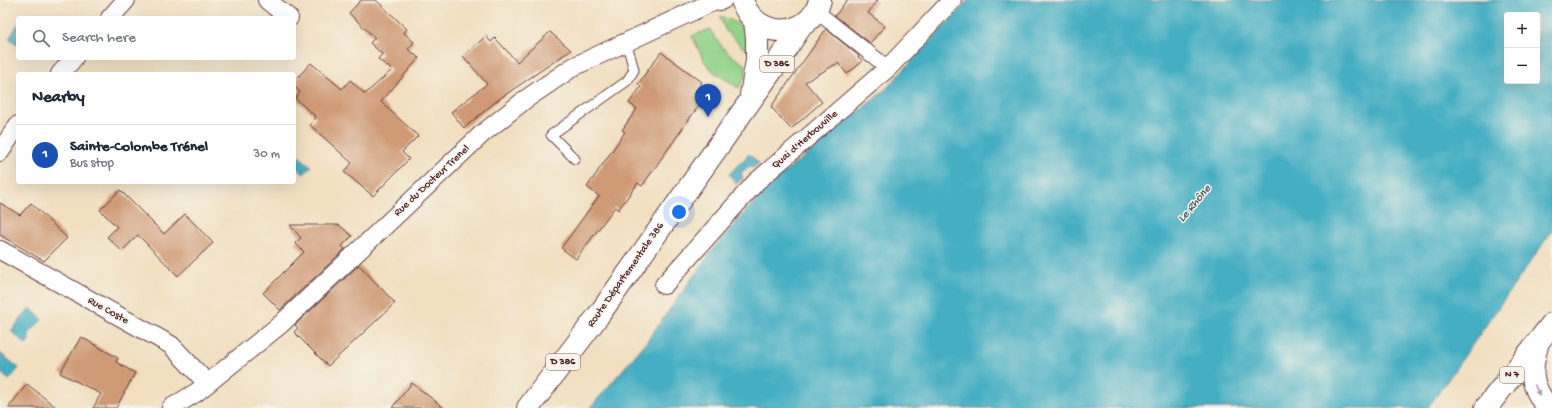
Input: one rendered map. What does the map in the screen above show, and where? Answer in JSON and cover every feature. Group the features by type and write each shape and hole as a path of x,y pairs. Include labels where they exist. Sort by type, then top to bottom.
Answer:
{"main road":[{"path":"742,0 748,14 755,21 765,28 777,31 790,30 812,12"},
{"name":"Route Départementale 386","path":"528,408 598,316 777,64 812,12"},
{"name":"Route Départementale 386","path":"750,100 757,61 755,21"},
{"name":"N 7","path":"1486,408 1545,341 1552,324"},
{"path":"1545,341 1532,370 1537,391 1548,408"}],"street":[{"path":"112,16 126,0"},
{"path":"267,0 287,16"},
{"name":"Rue du Docteur Trenel","path":"172,408 197,392 281,324 482,134 526,98 573,66 710,3 723,0"},
{"name":"Quai d'Herbouville","path":"664,285 756,182 888,68 952,0"},
{"path":"812,12 888,68"},
{"path":"62,72 72,60"},
{"path":"0,152 16,128"},
{"name":"Rue Coste","path":"0,250 171,345 207,383"}],"lane":[{"path":"575,159 552,135 627,81 634,70 626,42"}],"green space":[{"path":"720,16 735,22 743,28 746,33 749,53 726,31"},
{"path":"710,29 726,50 747,66 745,77 739,88 714,72 705,62 692,36"}],"water":[{"name":"Le Rhône","path":"968,0 1552,0 1552,231 1428,408 590,408 644,345 714,248 766,188 886,89"},
{"path":"16,27 16,44 9,39"},
{"path":"296,154 311,166 304,174 296,168"},
{"path":"749,154 759,163 753,168 749,166 741,173 743,178 736,184 729,174"},
{"path":"30,308 42,319 29,334 29,340 26,344 11,331"},
{"path":"0,353 19,368 9,380 0,372"}],"building":[{"path":"361,0 376,0 407,29 404,33 414,42 408,49 419,58 381,102 418,136 402,152 409,159 373,196 344,172 352,163 310,125 316,117 296,99 300,92 296,88 296,79 311,63 342,89 350,80 365,94 392,70 378,59 382,54 370,43 375,38 349,13"},
{"path":"847,0 878,0 868,13 885,26 870,43 835,16"},
{"path":"826,29 863,61 847,74 838,63 805,82 822,102 791,129 771,107"},
{"path":"550,32 571,50 499,99 464,128 451,112 487,84 463,56 486,36 491,42 495,38 517,62"},
{"path":"661,52 702,82 694,94 702,101 642,186 638,183 618,210 615,207 576,259 561,248 599,196 587,187 625,132 622,130 637,109 629,103 641,87 638,84"},
{"path":"120,190 164,234 185,214 213,243 178,276 138,235 122,251 107,237 117,227 100,210"},
{"path":"0,203 20,215 31,203 67,238 44,261 0,235"},
{"path":"290,225 339,225 352,236 342,246 345,249 280,310 263,293 304,252 295,243 301,238"},
{"path":"359,265 395,303 328,366 294,332 298,328 295,325"},
{"path":"81,337 118,358 116,362 135,373 116,408 93,408 101,394 60,373"},
{"path":"412,383 444,408 392,408"},
{"path":"27,384 57,408 8,408"}],"place":[{"name":"Sainte-Colombe Trénel","path":"708,117"}]}
